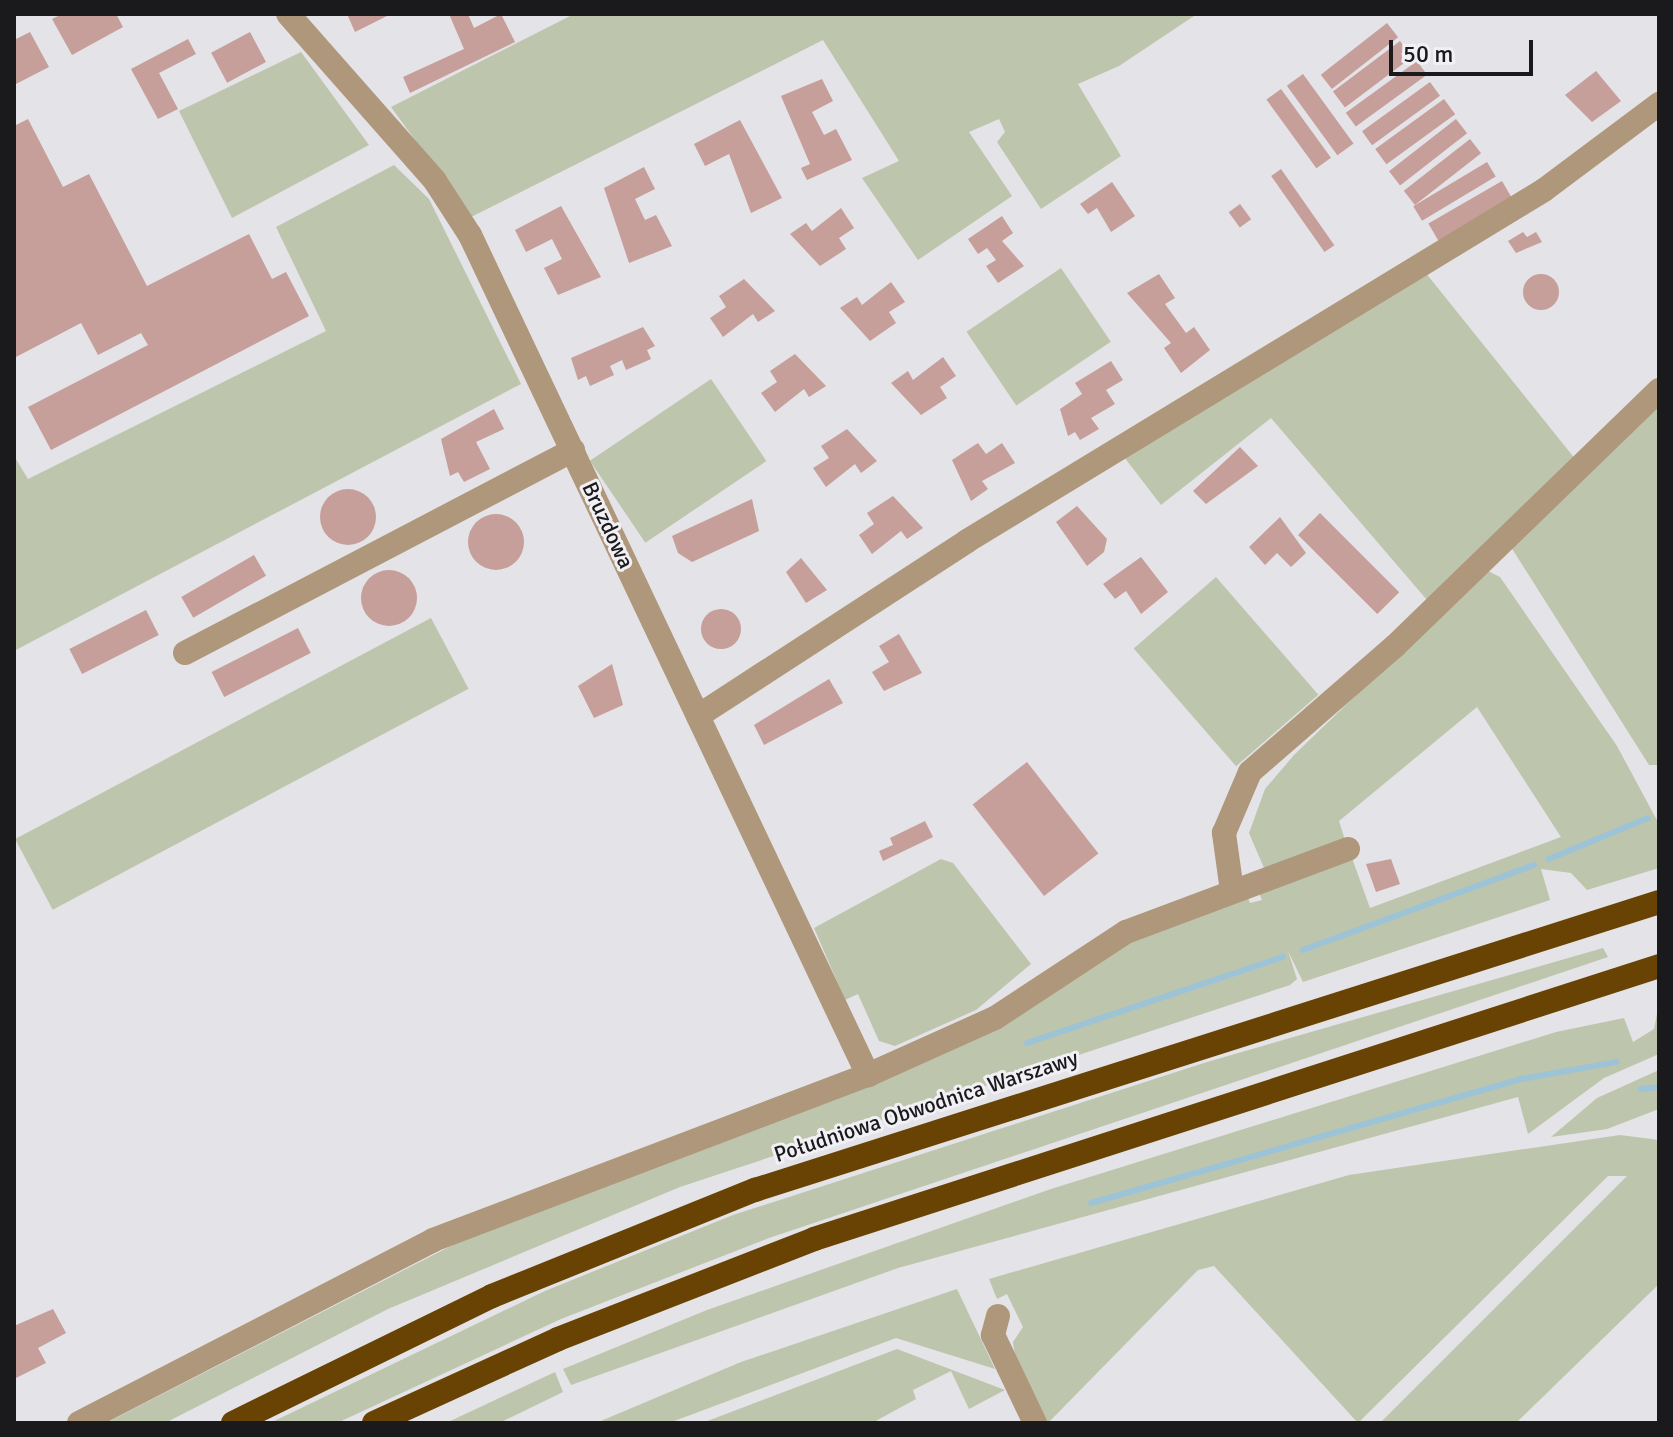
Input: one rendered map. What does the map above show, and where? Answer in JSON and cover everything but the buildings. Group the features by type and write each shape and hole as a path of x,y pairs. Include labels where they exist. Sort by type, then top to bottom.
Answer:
{"highway":[{"name":"Południowa Obwodnica Warszawy","path":"233,1423 492,1296 755,1190 1659,902"},
{"path":"374,1423 585,1327 799,1244 1648,969"}],"street":[{"name":"Bruzdowa","path":"288,14 455,209 573,450 868,1075"},
{"path":"698,716 967,541 1544,190 1659,104"},
{"path":"1232,891 1224,833 1250,772 1395,646 1659,390"},
{"path":"185,653 573,450"},
{"path":"79,1423 433,1240 868,1075 995,1018 1126,932 1348,849"},
{"path":"998,1316 993,1335 1035,1423"}],"green space":[{"path":"574,14 1197,14 1119,66 1078,84 1121,156 1041,209 997,142 1005,132 999,119 969,132 1012,196 918,260 862,178 899,161 823,40 471,217 391,107"},
{"path":"301,52 369,145 232,218 179,111"},
{"path":"394,165 429,199 521,384 14,651 14,456 28,479 326,331 276,227"},
{"path":"1061,268 1111,342 1016,406 966,332"},
{"path":"1425,272 1576,460 1427,600 1271,418 1161,505 1121,453"},
{"path":"711,379 766,461 645,543 590,461"},
{"path":"1659,404 1659,765 1649,765 1511,547"},
{"path":"1486,570 1500,577 1617,746 1659,824 1659,868 1587,890 1571,873 1541,869 1550,900 1303,982 1288,951 1297,979 1290,985 680,1187 388,1309 165,1423 106,1423 482,1230 746,1126 1119,945 1247,895 1250,903 1262,900 1258,890 1352,858 1370,908 1561,837 1477,707 1339,821 1345,840 1264,868 1249,833 1265,789 1294,755"},
{"path":"1216,577 1318,695 1236,766 1134,649"},
{"path":"431,618 469,689 53,910 15,839"},
{"path":"941,859 953,863 1031,964 976,1010 895,1046 879,1041 858,994 845,1000 814,928"},
{"path":"1603,948 1608,957 769,1238 561,1319 337,1423 270,1423 545,1291 733,1215 1207,1062"},
{"path":"1659,1004 1659,1054 1604,1078 1528,1134 1518,1097 898,1268 571,1385 563,1369 707,1310 1051,1189 1556,1032 1624,1018 1633,1042 1654,1029"},
{"path":"1659,1070 1659,1109 1607,1129 1551,1137 1597,1098"},
{"path":"1620,1135 1659,1140 1659,1284 1516,1423 1380,1423 1627,1176 1608,1176 1358,1423 1214,1266 1198,1270 1048,1423 1016,1364 1013,1342 1023,1327 1007,1294 997,1299 989,1279 1349,1175"},
{"path":"957,1289 995,1369 896,1338 669,1423 596,1423 741,1362"},
{"path":"897,1349 1005,1390 969,1409 951,1371 913,1390 916,1399 872,1423 702,1423"},
{"path":"555,1372 563,1392 499,1423 446,1423"}],"waterway":[{"path":"1549,859 1648,818"},
{"path":"1303,950 1534,865"},
{"path":"1027,1043 1283,957"},
{"path":"1091,1203 1522,1079 1616,1062"},
{"path":"1641,1089 1659,1087"}]}
